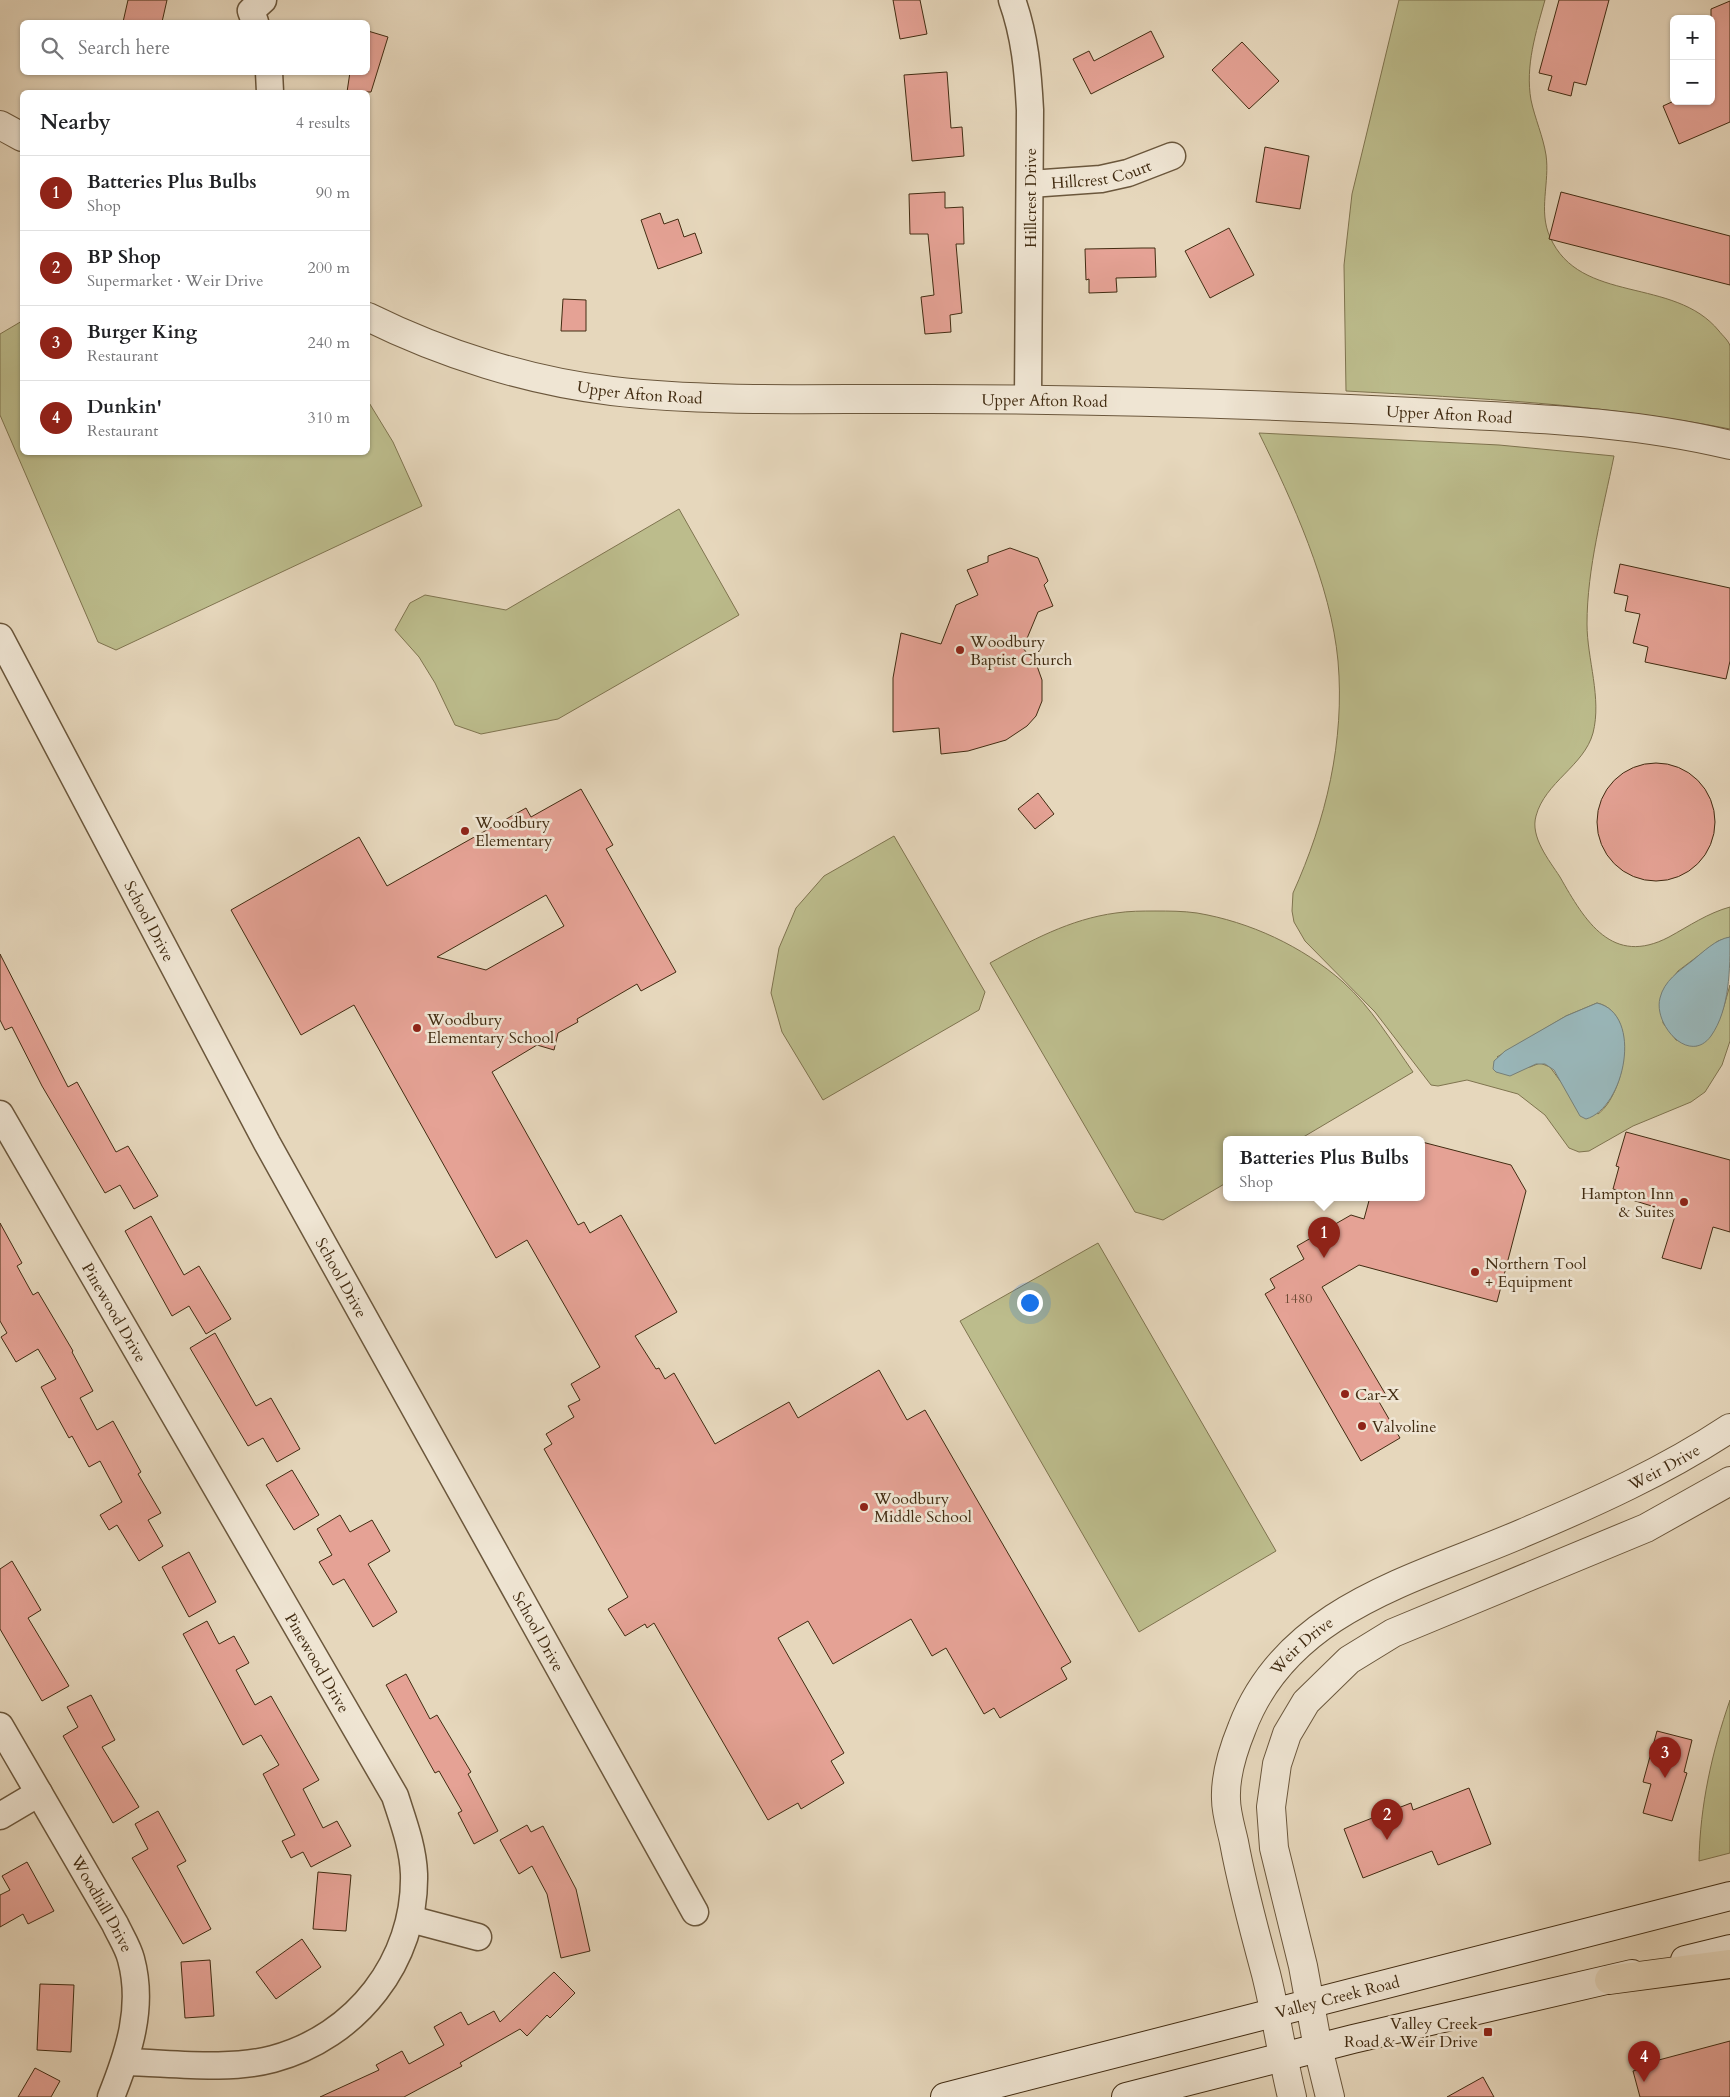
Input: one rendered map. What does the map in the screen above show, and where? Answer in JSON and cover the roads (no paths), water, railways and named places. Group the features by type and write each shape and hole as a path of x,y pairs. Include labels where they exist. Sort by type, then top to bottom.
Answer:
{"highway":[{"path":"1609,1980 1730,1964"}],"street":[{"path":"254,20 251,11 263,0"},
{"name":"Hillcrest Drive","path":"1012,0 1020,22 1028,71 1030,184 1028,399"},
{"path":"269,75 270,90"},
{"path":"0,125 20,136"},
{"name":"Hillcrest Court","path":"1030,184 1102,180 1128,173 1172,156"},
{"name":"Upper Afton Road","path":"370,318 426,342 488,364 609,390 734,398 1028,399 1275,405 1545,419 1610,425 1730,445"},
{"name":"School Drive","path":"0,637 267,1143 695,1912"},
{"name":"Pinewood Drive","path":"0,1114 395,1796 407,1835 414,1873 410,1919 394,1962 376,1990 332,2033 304,2049 271,2059 233,2064 125,2062"},
{"name":"Weir Drive","path":"1292,2097 1274,2011 1242,1884 1226,1799 1232,1754 1247,1714 1274,1670 1304,1638 1342,1612 1410,1579 1599,1501 1653,1473 1730,1428"},
{"path":"1330,2097 1318,2048 1303,1966 1274,1848 1271,1807 1277,1764 1287,1734 1306,1702 1349,1660 1393,1633 1646,1528 1730,1481"},
{"name":"Woodhill Drive","path":"0,1726 115,1924 131,1958 136,1989 135,2025 125,2062 111,2097"},
{"path":"0,1816 39,1793"},
{"name":"Valley Creek Road","path":"945,2097 1274,2011 1730,1896"},
{"path":"410,1919 478,1937"},
{"path":"1126,2097 1283,2056 1609,1980 1730,1949"}],"water":[{"path":"1730,937 1728,988 1722,1014 1711,1036 1702,1044 1693,1046 1683,1044 1667,1029 1662,1019 1659,1008 1662,992 1668,981 1705,950 1715,943"},
{"path":"1597,1003 1612,1011 1621,1024 1624,1042 1624,1061 1619,1080 1611,1098 1600,1111 1586,1119 1580,1116 1554,1070 1545,1064 1536,1064 1510,1076 1496,1072 1493,1069 1494,1061 1505,1051 1566,1016"}],"place":[{"name":"Woodbury Baptist Church","path":"960,650"},
{"name":"Woodbury Elementary","path":"465,831"},
{"name":"Woodbury Elementary School","path":"417,1028"},
{"name":"Hampton Inn & Suites","path":"1684,1202"},
{"name":"Batteries Plus Bulbs","path":"1324,1258"},
{"name":"Northern Tool + Equipment","path":"1475,1272"},
{"name":"Car-X","path":"1345,1394"},
{"name":"Valvoline","path":"1362,1426"},
{"name":"Woodbury Middle School","path":"864,1507"},
{"name":"Burger King","path":"1665,1778"},
{"name":"BP Shop","path":"1387,1840"},
{"name":"Valley Creek Road & Weir Drive","path":"1488,2032"},
{"name":"Dunkin'","path":"1644,2082"}]}
